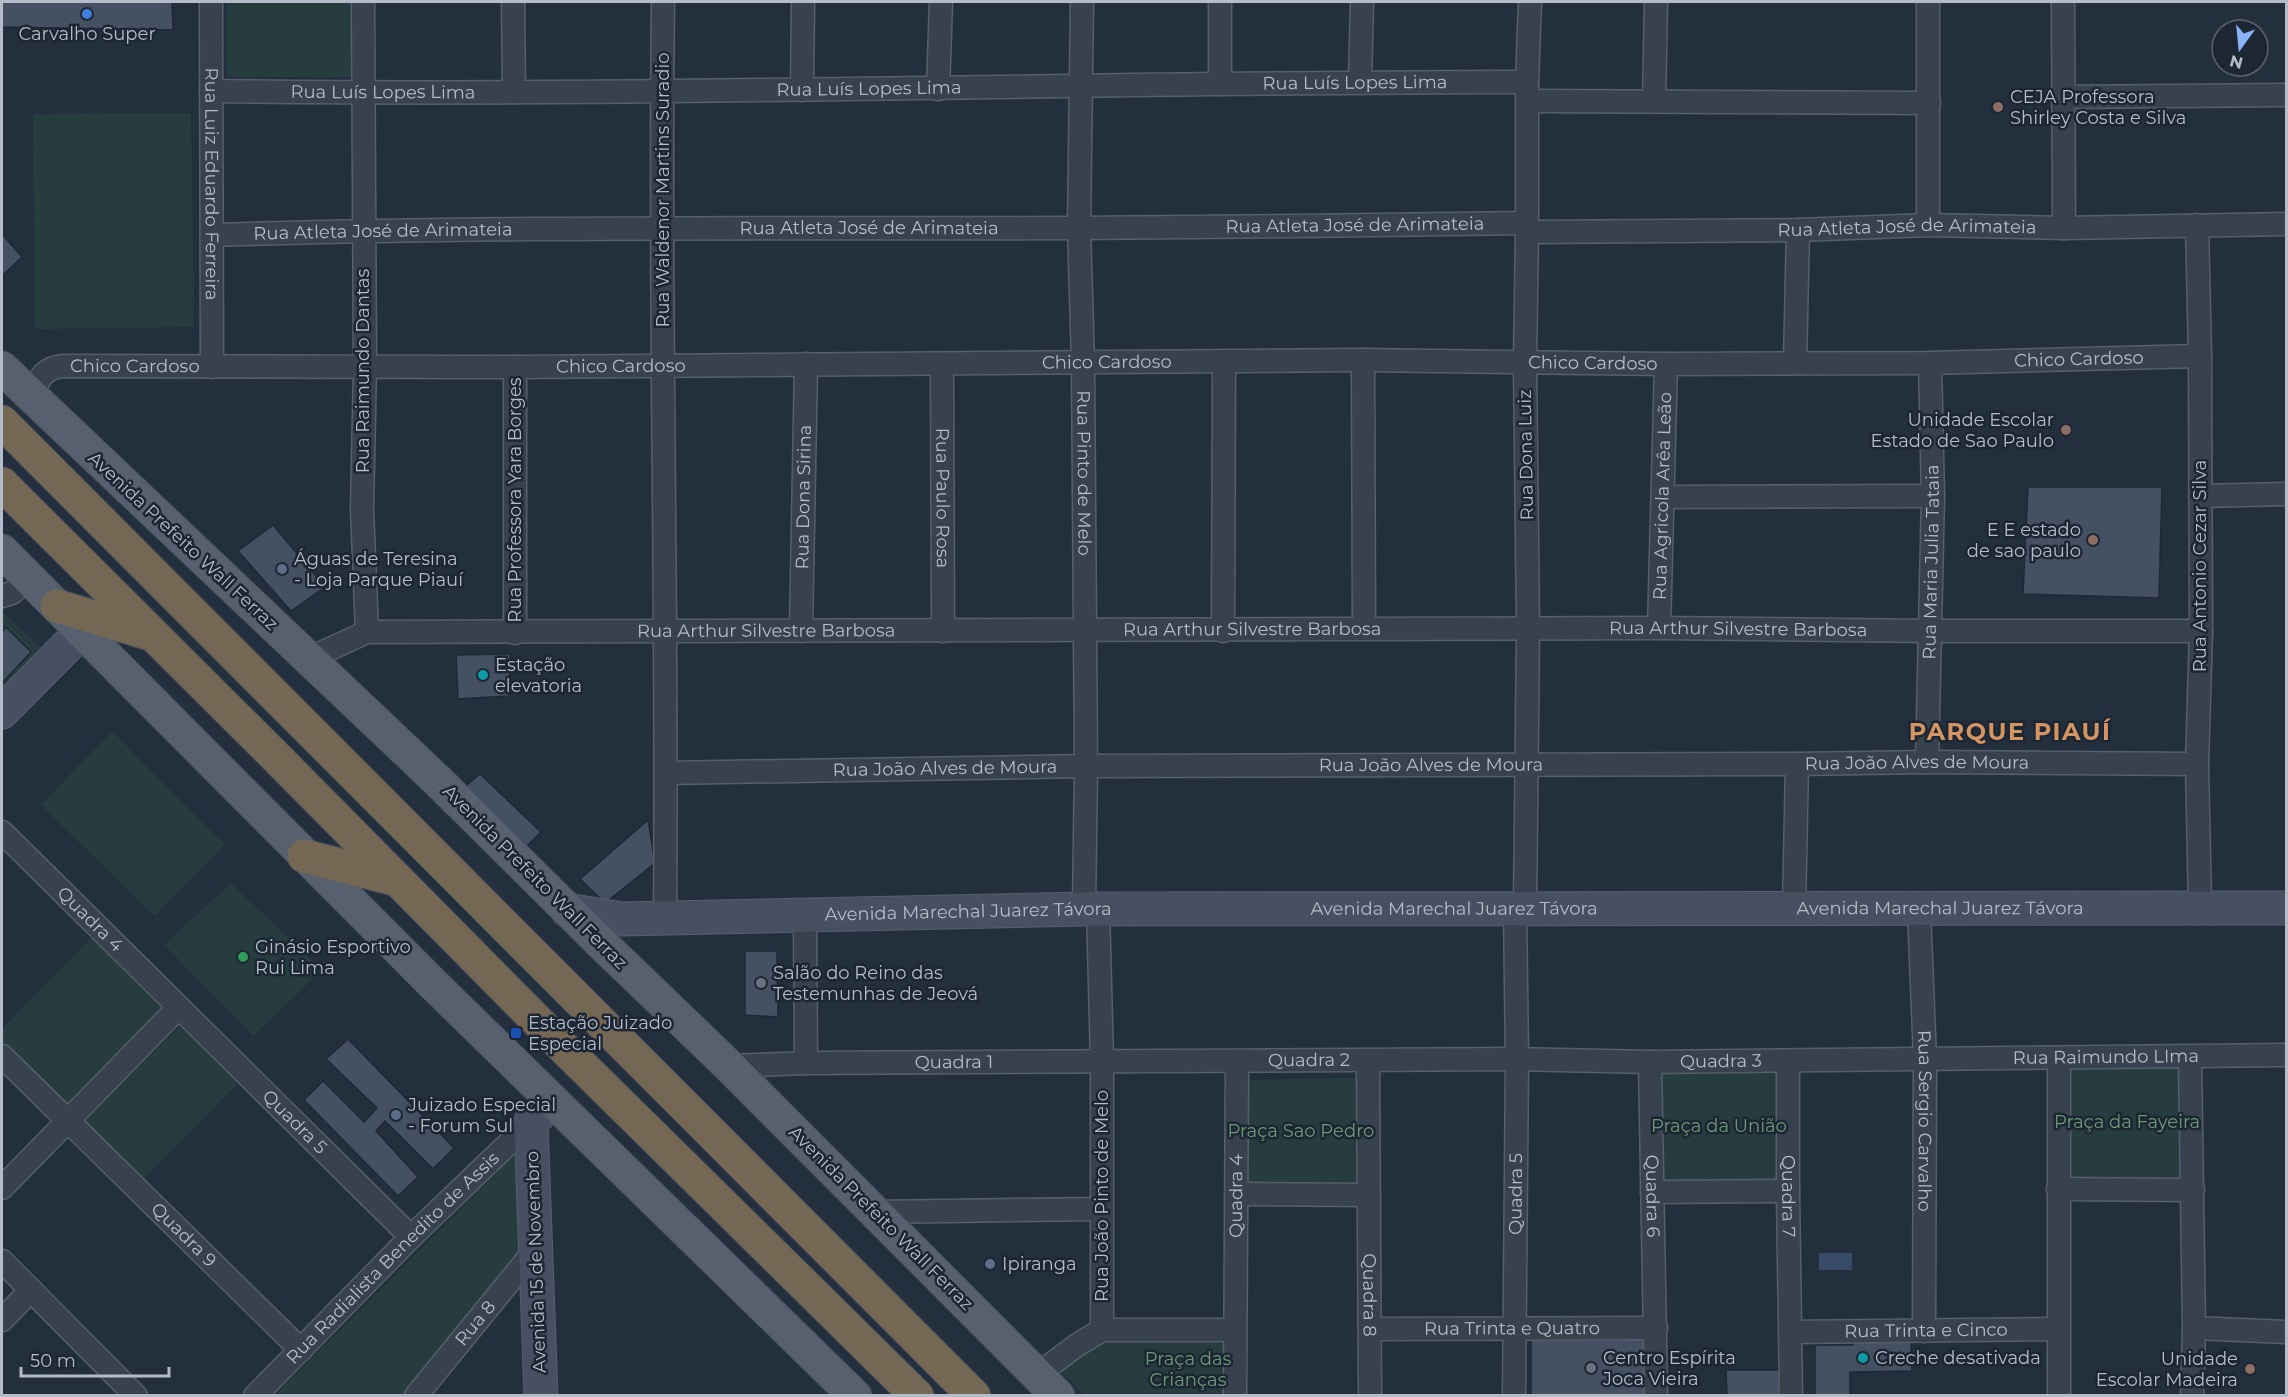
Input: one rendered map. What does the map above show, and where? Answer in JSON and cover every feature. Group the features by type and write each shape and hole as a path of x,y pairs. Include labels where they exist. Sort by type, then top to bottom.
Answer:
{"highway":[{"path":"2,422 974,1395"},
{"path":"2,484 569,1053 917,1395"},
{"path":"57,606 154,635"},
{"path":"304,856 399,880"}],"main road":[{"name":"Avenida Prefeito Wall Ferraz","path":"2,368 439,782 567,910 611,931 729,1066 1048,1385"},
{"path":"2,550 304,856 542,1112 855,1395"}],"street":[{"name":"Rua Luiz Eduardo Ferreira","path":"212,2 212,367"},
{"name":"Rua Raimundo Dantas","path":"363,2 365,367 362,509 367,632"},
{"path":"513,2 514,92"},
{"name":"Rua Waldenor Martins Suradio","path":"663,2 661,228 666,631 665,918"},
{"path":"802,90 803,2"},
{"path":"938,89 941,2"},
{"name":"Rua Pinto de Melo","path":"1082,2 1079,228 1083,362 1086,766 1091,909 1102,1062"},
{"path":"1220,2 1220,84"},
{"path":"1360,82 1362,2"},
{"name":"Rua Dona Luiz","path":"1517,1059 1528,629 1524,362 1530,2"},
{"path":"1654,101 1656,2"},
{"path":"1928,2 1928,225"},
{"path":"2063,2 2064,228"},
{"name":"Rua Luís Lopes Lima","path":"211,91 662,93 1360,82 1654,101 1929,103"},
{"path":"2063,97 2286,95"},
{"name":"Rua Atleta José de Arimateia","path":"212,235 364,230 661,228 1798,230 1928,225 2064,228 2286,224"},
{"name":"Rua Antonio Cezar Silva","path":"2197,225 2200,356 2201,631 2197,764 2200,906"},
{"path":"1795,363 1798,230"},
{"name":"Chico Cardoso","path":"30,397 43,373 53,367 515,367 806,363 1224,363 1363,360 1666,364 1930,363 2200,356"},
{"path":"1363,360 1364,628"},
{"name":"Rua Dona Sirina","path":"801,631 806,363"},
{"path":"1223,631 1224,363"},
{"name":"Rua Maria Julia Tataia","path":"1927,762 1933,496 1930,363"},
{"name":"Rua Paulo Rosa","path":"942,364 943,631"},
{"name":"Rua Agricola Arêa Leão","path":"1659,628 1666,364"},
{"name":"Rua Professora Yara Borges","path":"515,367 515,633"},
{"path":"2200,496 2286,494"},
{"path":"1664,497 1933,496"},
{"path":"2,596 12,592 29,578"},
{"name":"Rua Arthur Silvestre Barbosa","path":"308,659 367,632 1085,629 1223,631 1364,628 2201,631"},
{"path":"2,712 82,632"},
{"name":"Rua João Alves de Moura","path":"666,773 1086,766 1927,762 2197,764"},
{"path":"1794,909 1797,764"},
{"name":"Quadra 4","path":"2,832 178,1008"},
{"name":"Avenida Marechal Juarez Távora","path":"611,931 665,918 1091,909 1919,909 2200,906 2286,908"},
{"name":"Rua Sergio Carvalho","path":"1919,909 1925,1060 1924,1331"},
{"path":"729,1066 806,1063 805,915"},
{"path":"2,1188 178,1008"},
{"name":"Quadra 5","path":"178,1008 411,1237"},
{"name":"Rua Raimundo LIma","path":"1925,1060 2286,1055"},
{"path":"2,1056 67,1120"},
{"path":"2190,1057 2194,1328 2192,1395"},
{"path":"2058,1395 2059,1058"},
{"name":"Quadra 5","path":"1515,1328 1517,1059"},
{"name":"Quadra 2","path":"1102,1062 1517,1059"},
{"name":"Quadra 3","path":"1517,1059 1650,1062 1925,1060"},
{"name":"Quadra 8","path":"1368,1061 1370,1395"},
{"name":"Quadra 7","path":"1788,1061 1791,1395"},
{"name":"Quadra 1","path":"806,1063 1102,1062"},
{"name":"Rua João Pinto de Melo","path":"1102,1062 1102,1330"},
{"name":"Quadra 4","path":"1235,1395 1237,1062"},
{"name":"Quadra 6","path":"1650,1062 1656,1395"},
{"name":"Rua Radialista Benedito de Assis","path":"255,1395 411,1237 542,1112"},
{"name":"Avenida 15 de Novembro","path":"542,1112 535,1250 542,1395"},
{"name":"Quadra 9","path":"67,1120 301,1350"},
{"path":"2058,1189 2193,1190"},
{"path":"1652,1192 1788,1191"},
{"path":"1236,1194 1370,1195"},
{"path":"874,1212 1101,1209"},
{"name":"Rua 8","path":"416,1395 535,1250"},
{"path":"2,1261 136,1395"},
{"path":"2,1320 31,1290"},
{"path":"1514,1395 1515,1328"},
{"name":"Rua Trinta e Quatro","path":"1370,1329 1656,1328"},
{"path":"2194,1328 2286,1332"},
{"name":"Rua Trinta e Cinco","path":"1792,1332 2058,1329"},
{"path":"1048,1385 1077,1345 1102,1330 1234,1330"}],"green space":[{"path":"227,2 353,2 353,77 227,77"},
{"path":"191,113 194,327 35,329 33,114"},
{"path":"2,611 45,652 2,694"},
{"path":"112,731 225,845 155,916 41,805"},
{"name":"Ginásio Esportivo Rui Lima","path":"231,883 322,970 253,1036 164,945"},
{"path":"93,936 167,1009 66,1106 2,1043 2,1029"},
{"path":"180,1026 239,1082 144,1178 84,1122"},
{"name":"Praça da União","path":"1781,1066 1780,1185 1659,1186 1658,1067"},
{"name":"Praça da Fayeira","path":"2070,1067 2183,1067 2183,1177 2070,1177"},
{"name":"Praça Sao Pedro","path":"1357,1078 1360,1183 1245,1185 1243,1080"},
{"path":"515,1155 523,1256 404,1395 274,1396"},
{"name":"Praça das Crianças","path":"1226,1341 1229,1395 1084,1395 1059,1370 1102,1343"}],"water":[{"path":"1819,1253 1852,1253 1852,1270 1819,1270"}],"building":[{"name":"Carvalho Super","path":"2,2 172,2 173,30 2,27"},
{"path":"2,234 22,257 2,276"},
{"name":"E E estado de sao paulo","path":"2028,487 2162,487 2159,598 2023,594"},
{"name":"Águas de Teresina - Loja Parque Piauí","path":"273,525 325,587 291,611 238,551"},
{"path":"6,627 31,652 2,683 2,632"},
{"name":"Estação elevatoria","path":"510,654 509,696 458,699 456,655"},
{"path":"480,774 541,832 525,848 462,789"},
{"path":"648,820 655,863 605,903 580,879"},
{"name":"Salão do Reino das Testemunhas de Jeová","path":"745,951 777,951 778,1017 745,1015"},
{"name":"Juizado Especial - Forum Sul","path":"348,1039 454,1148 433,1169 385,1121 376,1131 418,1177 398,1196 304,1100 323,1081 364,1122 377,1108 326,1059"},
{"name":"Centro Espírita Joca Vieira","path":"1651,1339 1651,1396 1531,1396 1531,1340"},
{"name":"Creche desativada","path":"1853,1341 1911,1341 1912,1371 1850,1372 1850,1396 1815,1396 1815,1345 1853,1345"},
{"path":"1726,1370 1784,1370 1784,1396 1727,1396"}],"place":[{"name":"Carvalho Super","path":"87,14"},
{"name":"CEJA Professora Shirley Costa e Silva","path":"1998,107"},
{"name":"Unidade Escolar Estado de Sao Paulo","path":"2066,430"},
{"name":"E E estado de sao paulo","path":"2093,540"},
{"name":"Águas de Teresina - Loja Parque Piauí","path":"282,569"},
{"name":"Estação elevatoria","path":"483,675"},
{"name":"Ginásio Esportivo Rui Lima","path":"243,957"},
{"name":"Salão do Reino das Testemunhas de Jeová","path":"761,983"},
{"name":"Estação Juizado Especial","path":"516,1033"},
{"name":"Juizado Especial - Forum Sul","path":"396,1115"},
{"name":"Ipiranga","path":"990,1264"},
{"name":"Creche desativada","path":"1863,1358"},
{"name":"Centro Espírita Joca Vieira","path":"1591,1368"},
{"name":"Unidade Escolar Madeira","path":"2250,1369"}],"district":[{"name":"PARQUE PIAUÍ","path":"2010,732"}]}
